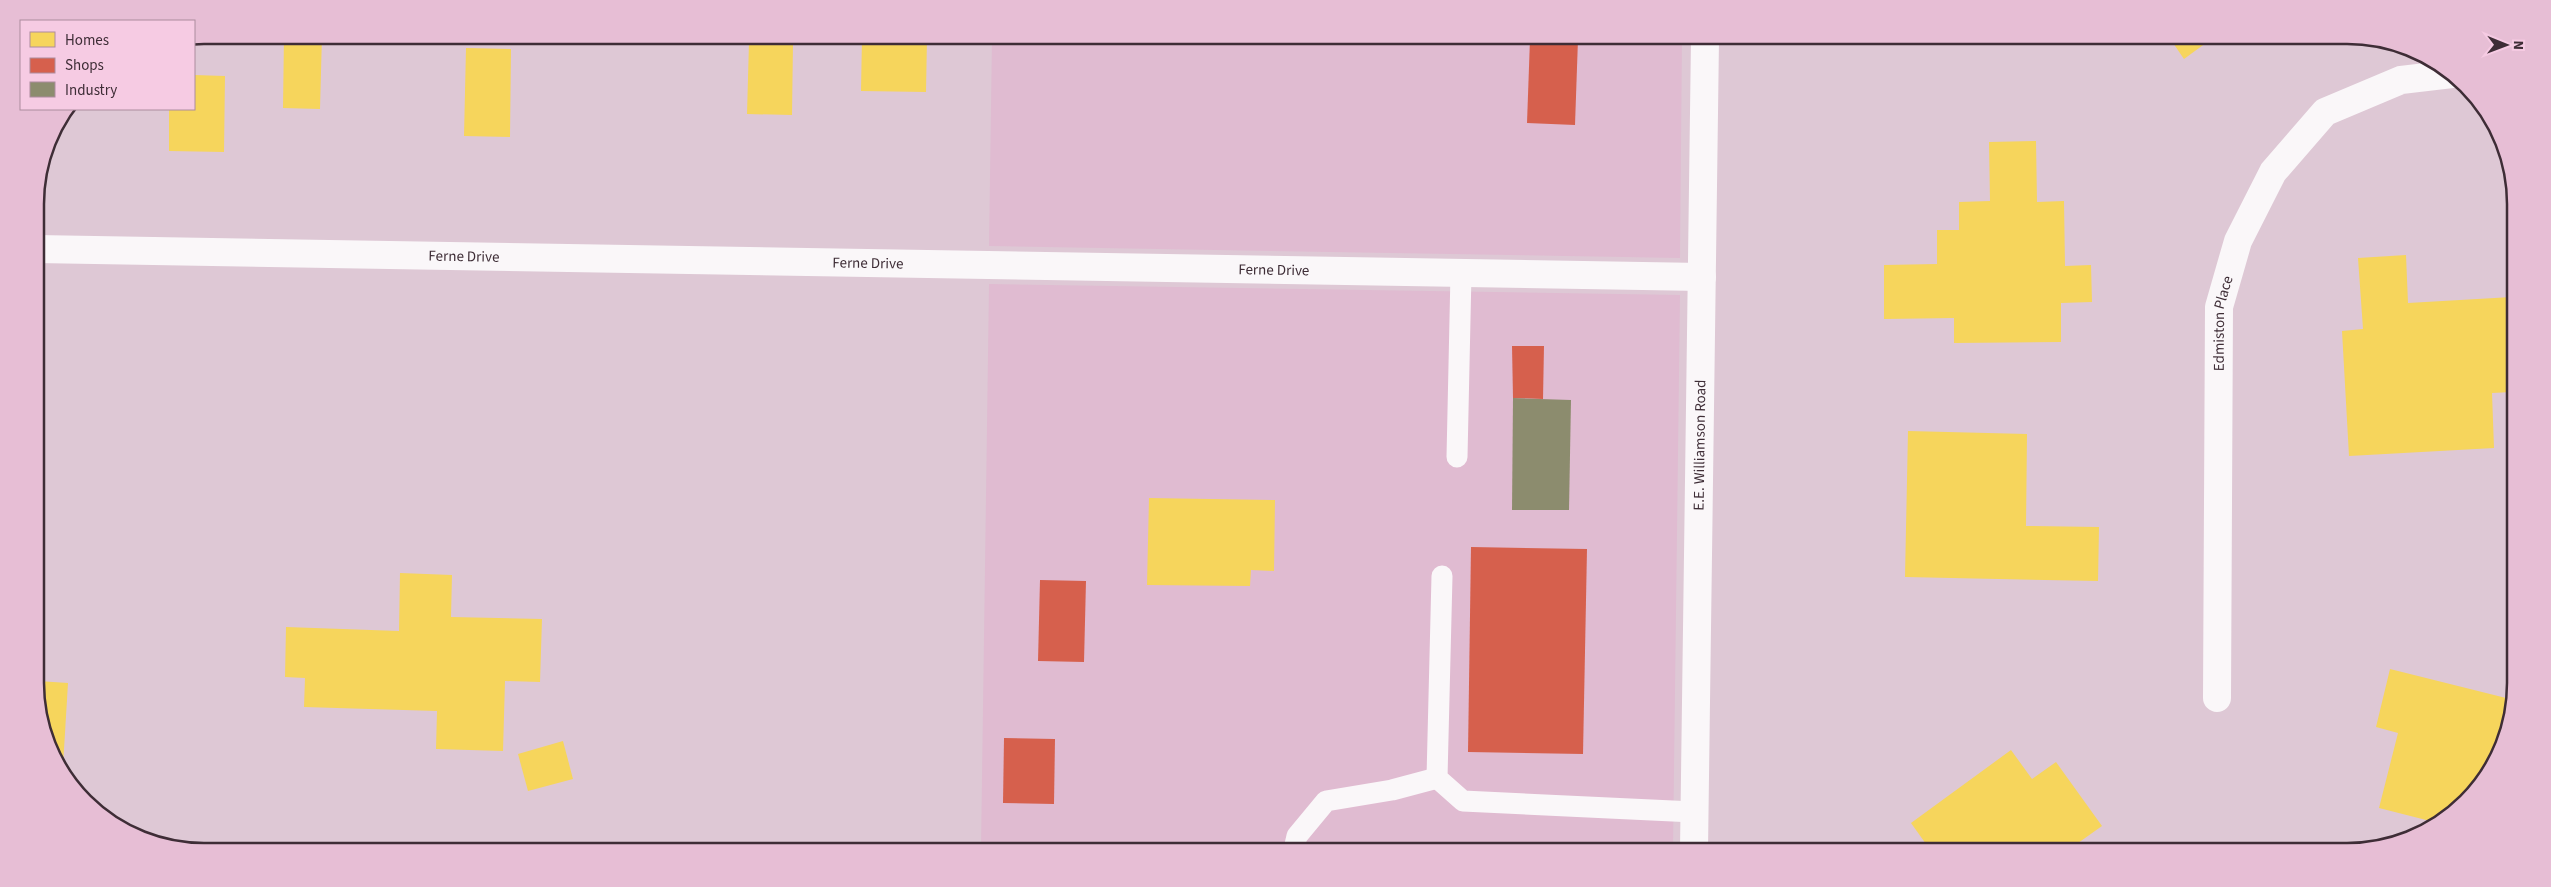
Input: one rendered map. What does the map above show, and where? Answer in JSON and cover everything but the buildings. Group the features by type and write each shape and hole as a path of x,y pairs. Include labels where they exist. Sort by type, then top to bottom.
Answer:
{"street":[{"name":"E.E. Williamson Road","path":"1694,843 1705,44"},
{"name":"Edmiston Place","path":"2217,698 2220,306 2238,241 2273,172 2325,112 2401,80 2442,75"},
{"name":"Ferne Drive","path":"44,249 1702,277"}],"lane":[{"path":"1457,457 1461,273"},
{"path":"1442,576 1437,778 1463,801 1694,812"},
{"path":"1295,843 1297,836 1326,801 1392,790 1437,778"}],"shaded area":[{"path":"992,44 1682,44 1680,258 989,246"},
{"path":"989,284 1680,295 1673,843 981,843"}]}
